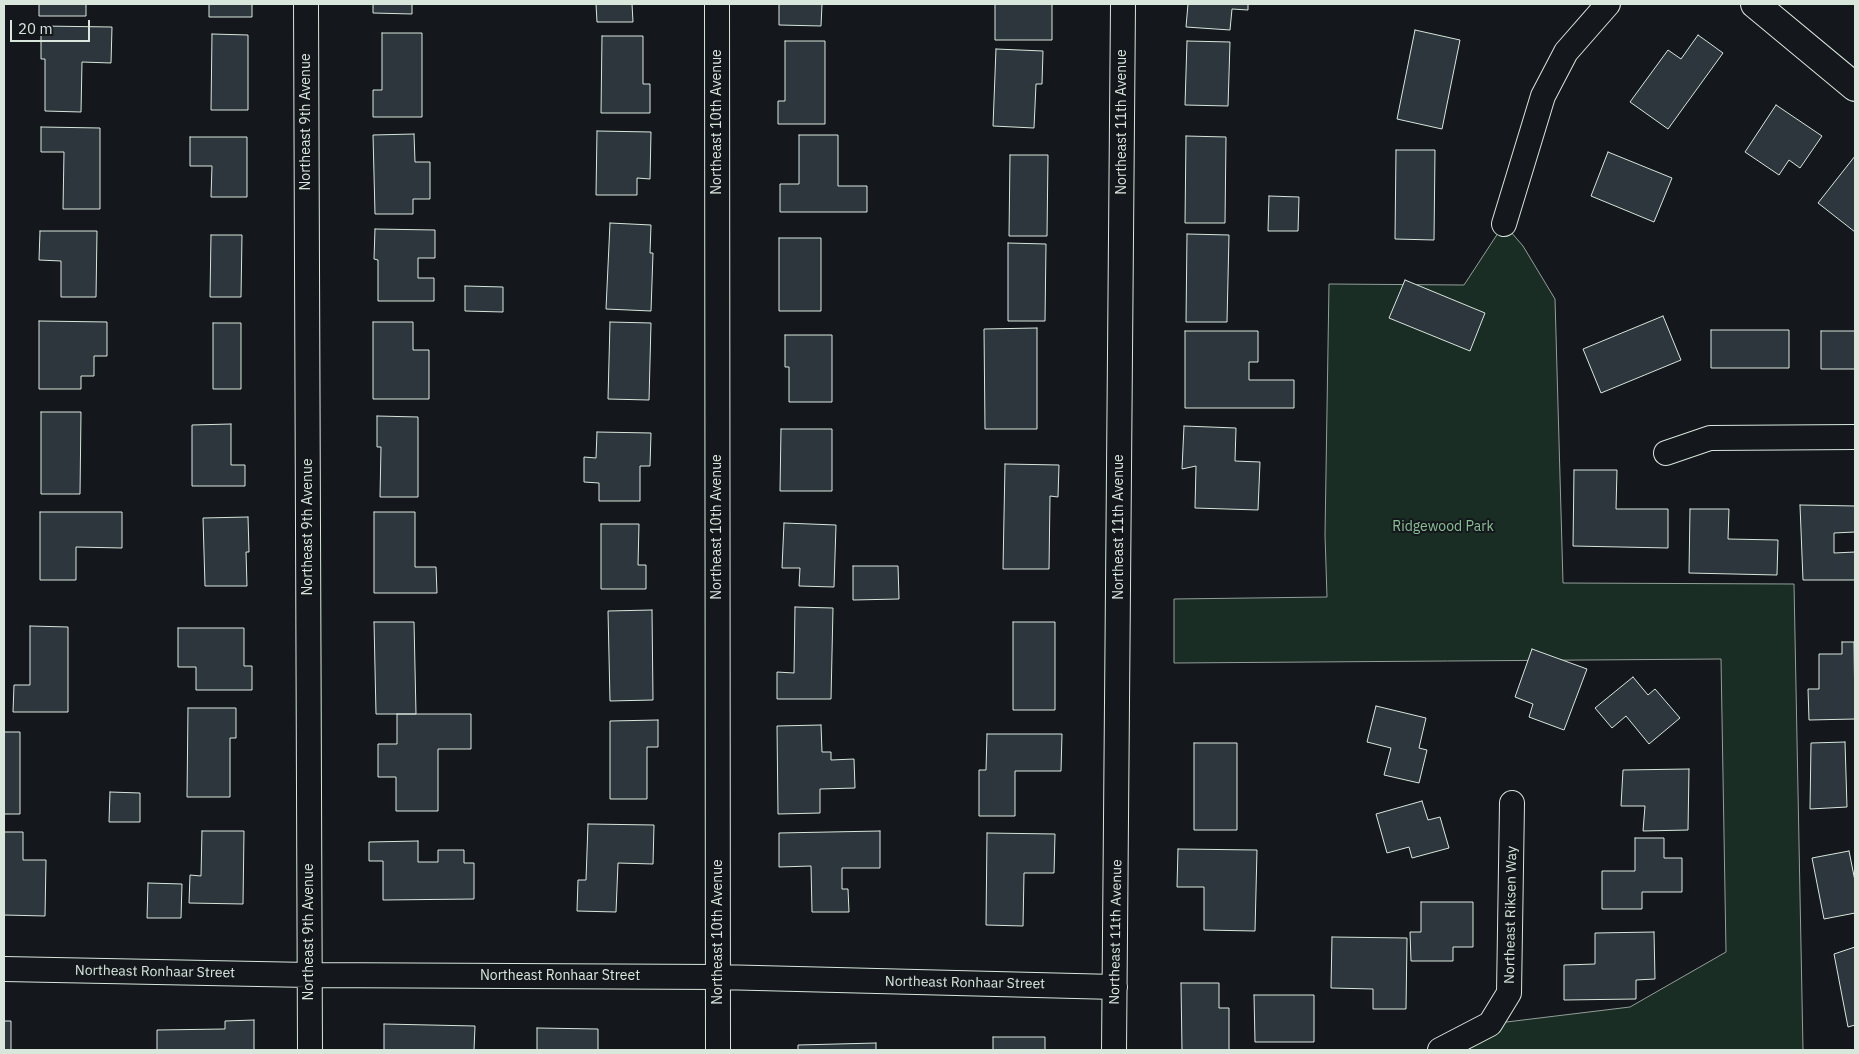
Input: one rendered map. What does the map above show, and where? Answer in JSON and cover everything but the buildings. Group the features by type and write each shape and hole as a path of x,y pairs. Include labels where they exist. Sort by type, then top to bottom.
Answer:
{"street":[{"name":"Northeast 9th Avenue","path":"306,4 310,1050"},
{"name":"Northeast 10th Avenue","path":"717,4 718,1050"},
{"name":"Northeast 11th Avenue","path":"1114,1050 1123,4"},
{"path":"1504,224 1543,96 1566,52 1608,4"},
{"path":"1756,4 1855,87"},
{"path":"1666,453 1710,438 1855,437"},
{"name":"Northeast Riksen Way","path":"1440,1050 1490,1024 1509,993 1512,803"},
{"name":"Northeast Ronhaar Street","path":"4,969 309,975 718,977 1115,987"}],"green space":[{"name":"Ridgewood Park","path":"1504,224 1523,246 1555,299 1563,583 1794,584 1803,1050 1440,1050 1490,1024 1630,1007 1726,952 1721,659 1174,663 1174,599 1327,597 1325,535 1329,284 1464,285"}]}
